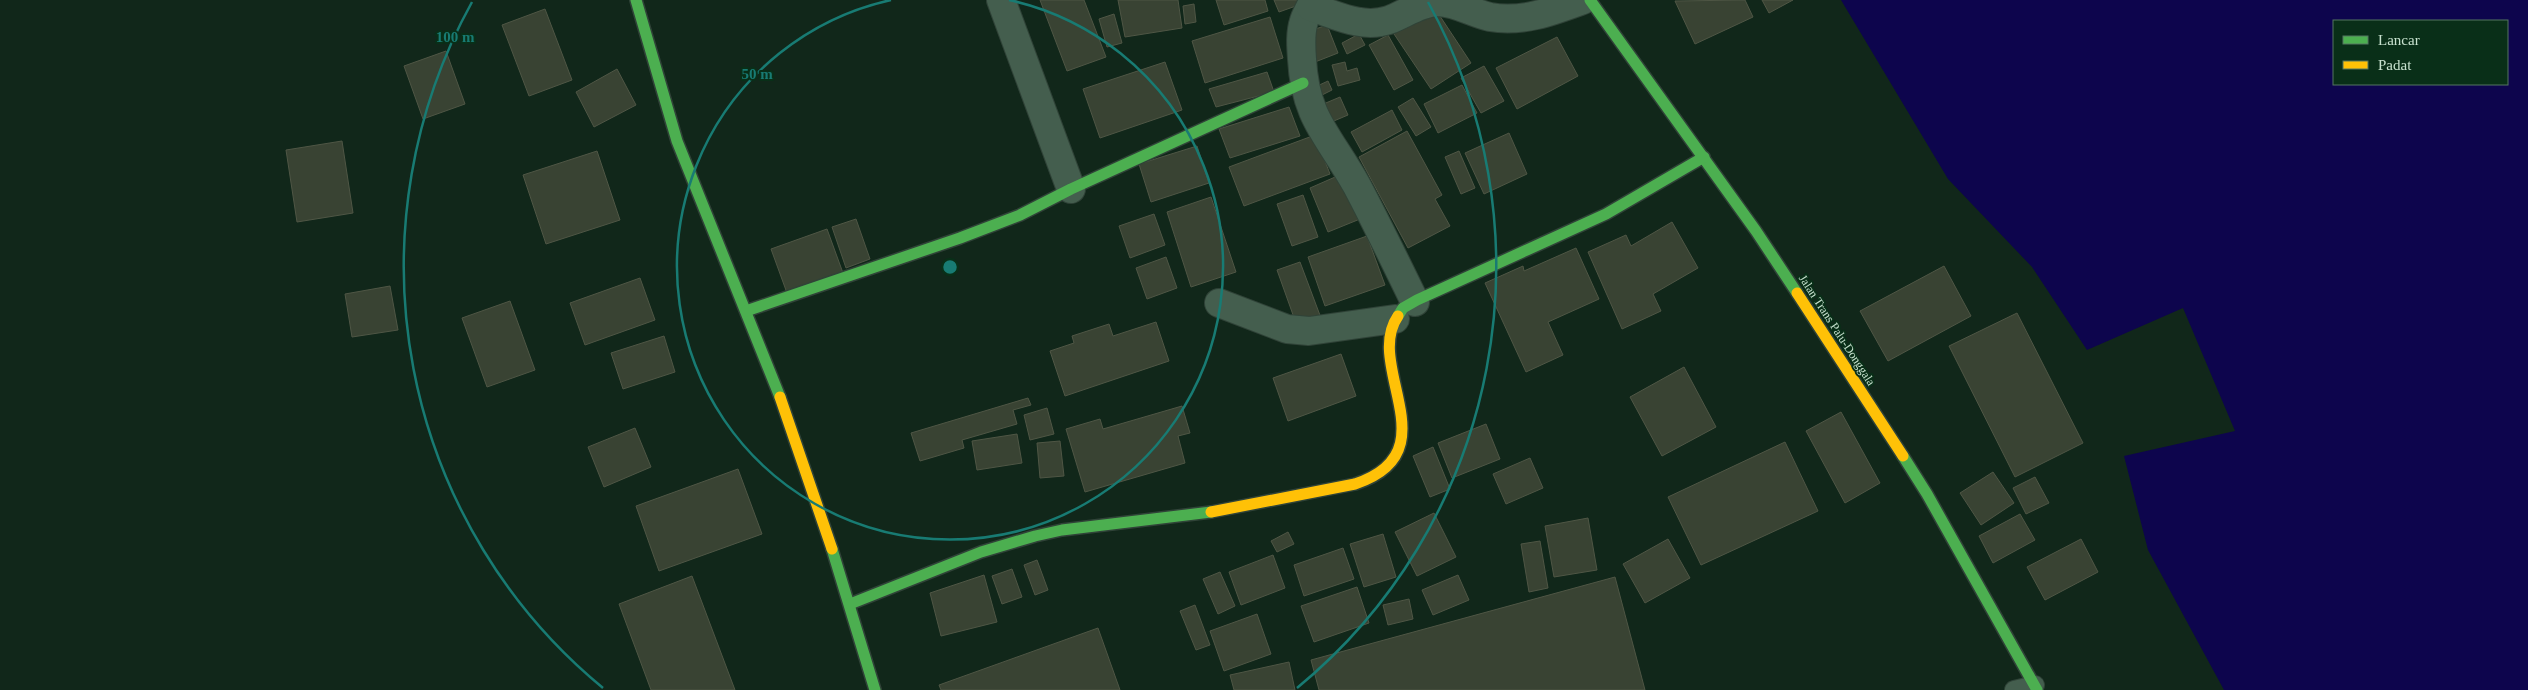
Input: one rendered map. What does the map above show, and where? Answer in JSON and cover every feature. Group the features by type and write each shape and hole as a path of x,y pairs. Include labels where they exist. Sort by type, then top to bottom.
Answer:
{"main road":[{"path":"636,0 677,141 787,412 850,604 875,690"},
{"name":"Jalan Trans Palu-Donggala","path":"1590,0 1756,231 1922,486 2036,687"},
{"path":"746,311 960,238 1020,215 1071,189 1303,83"},
{"path":"850,604 1002,546 1062,530 1110,526 1289,499 1341,488 1375,477 1394,462 1401,445 1403,418 1392,374 1391,332 1405,311 1473,273 1597,220 1704,158"}],"street":[{"path":"1001,0 1071,189"},
{"path":"1219,304 1287,330 1309,331 1405,311 1345,165 1316,122 1303,83 1301,42 1304,20 1312,3 1352,21 1365,23 1388,20 1418,7 1437,2 1490,17 1506,19 1546,13 1583,0"}],"lane":[{"path":"2014,690 2036,687"}],"shaded area":[{"path":"1841,0 2528,0 2528,690 2224,690 2148,550 2124,456 2235,431 2183,308 2087,350 2032,267 1948,179"}],"building":[{"path":"1040,0 1084,0 1106,57 1067,71"},
{"path":"1118,0 1178,0 1182,28 1125,37"},
{"path":"1216,0 1265,0 1268,11 1224,25"},
{"path":"1274,0 1310,0 1310,1 1279,12"},
{"path":"1745,0 1753,17 1695,44 1675,1"},
{"path":"1762,0 1793,0 1769,13"},
{"path":"1194,4 1196,22 1185,24 1183,6"},
{"path":"1432,4 1471,63 1431,89 1392,31"},
{"path":"545,9 572,80 529,96 502,25"},
{"path":"1114,14 1122,43 1107,47 1099,19"},
{"path":"1270,17 1283,58 1205,83 1192,41"},
{"path":"1327,25 1338,53 1315,62 1304,33"},
{"path":"1359,34 1365,45 1347,54 1342,43"},
{"path":"1388,35 1413,80 1394,90 1369,45"},
{"path":"1557,37 1578,76 1517,109 1496,68"},
{"path":"446,51 465,104 423,119 404,66"},
{"path":"1165,62 1182,110 1100,138 1083,89"},
{"path":"1345,62 1347,71 1357,68 1360,80 1338,86 1332,65"},
{"path":"1484,66 1504,101 1481,113 1461,78"},
{"path":"617,69 636,105 594,127 576,92"},
{"path":"1267,72 1274,92 1216,107 1209,89"},
{"path":"1328,81 1332,90 1320,96 1315,87"},
{"path":"1462,85 1477,113 1438,133 1424,104"},
{"path":"1340,97 1348,115 1322,126 1314,108"},
{"path":"1413,98 1431,127 1416,136 1398,107"},
{"path":"1289,107 1300,136 1230,158 1219,129"},
{"path":"1392,110 1402,130 1362,152 1351,132"},
{"path":"1407,131 1442,195 1435,199 1450,226 1408,248 1359,157"},
{"path":"1509,133 1527,174 1484,194 1465,153"},
{"path":"1315,135 1330,174 1244,206 1229,167"},
{"path":"342,141 353,213 297,222 286,150"},
{"path":"1197,146 1209,183 1151,202 1139,164"},
{"path":"597,151 620,220 546,244 523,175"},
{"path":"1459,151 1475,188 1461,194 1445,157"},
{"path":"1342,174 1360,219 1328,232 1310,188"},
{"path":"1303,195 1318,237 1292,246 1277,204"},
{"path":"1211,197 1236,272 1191,287 1167,212"},
{"path":"1154,214 1165,245 1130,258 1119,226"},
{"path":"856,219 870,259 846,268 832,227"},
{"path":"1672,222 1698,268 1653,294 1661,311 1622,329 1588,252 1626,235 1631,246"},
{"path":"827,229 843,273 787,293 771,249"},
{"path":"1367,236 1385,285 1325,306 1308,257"},
{"path":"1576,248 1599,299 1548,322 1563,355 1526,372 1485,283 1523,266 1524,271"},
{"path":"1166,257 1177,288 1147,299 1136,268"},
{"path":"1300,262 1321,318 1297,326 1277,270"},
{"path":"1944,266 1971,316 1888,361 1860,311"},
{"path":"640,278 655,320 585,345 570,303"},
{"path":"390,286 398,330 352,337 345,294"},
{"path":"510,301 535,370 487,387 462,318"},
{"path":"2017,313 2083,443 2015,477 1949,346"},
{"path":"1156,322 1169,361 1065,396 1050,351 1074,343 1072,336 1109,324 1113,336"},
{"path":"664,336 675,372 623,389 611,353"},
{"path":"1341,354 1356,396 1288,421 1273,378"},
{"path":"1684,367 1716,427 1662,456 1630,397"},
{"path":"1028,398 1031,405 1013,410 1017,424 962,440 964,448 920,461 911,433"},
{"path":"1182,406 1190,433 1178,436 1185,463 1085,492 1066,429 1100,419 1103,429"},
{"path":"1047,408 1054,434 1030,440 1024,415"},
{"path":"1841,412 1880,483 1845,503 1806,431"},
{"path":"1486,424 1500,459 1452,478 1438,443"},
{"path":"635,428 651,467 604,487 588,447"},
{"path":"1017,434 1022,463 977,470 972,441"},
{"path":"1060,441 1064,476 1040,478 1037,443"},
{"path":"1785,442 1818,511 1701,565 1668,497"},
{"path":"1433,447 1450,489 1430,497 1413,456"},
{"path":"1530,458 1543,488 1506,504 1493,474"},
{"path":"738,469 762,534 659,571 636,506"},
{"path":"1993,472 2014,503 1981,525 1960,493"},
{"path":"2035,477 2049,503 2026,514 2013,488"},
{"path":"1434,513 1456,557 1417,576 1395,532"},
{"path":"2020,514 2035,540 1993,563 1979,536"},
{"path":"1588,518 1597,570 1554,577 1545,526"},
{"path":"1288,532 1294,544 1277,552 1271,541"},
{"path":"1383,534 1396,577 1364,587 1350,544"},
{"path":"1668,539 1690,578 1645,603 1623,564"},
{"path":"2081,539 2098,572 2045,600 2027,567"},
{"path":"1540,541 1548,588 1529,592 1521,544"},
{"path":"1343,548 1354,579 1304,596 1294,565"},
{"path":"1273,555 1285,588 1241,605 1229,572"},
{"path":"1037,560 1048,590 1035,595 1024,565"},
{"path":"1012,569 1022,597 1002,604 992,576"},
{"path":"1220,572 1235,606 1218,614 1203,579"},
{"path":"984,575 997,622 941,636 930,593"},
{"path":"1458,575 1469,600 1433,615 1422,590"},
{"path":"692,576 735,690 651,690 619,604"},
{"path":"1615,577 1645,690 1319,690 1311,660"},
{"path":"1357,587 1369,623 1314,642 1301,606"},
{"path":"1409,599 1413,619 1388,625 1383,605"},
{"path":"1195,605 1210,645 1196,650 1180,611"},
{"path":"1257,614 1271,654 1224,671 1210,631"},
{"path":"1098,628 1120,690 941,690 939,685"},
{"path":"1289,662 1295,690 1234,690 1230,675"}],"traffic: fast":[{"path":"636,0 677,141 780,397"},
{"path":"1590,0 1756,231 1797,293"},
{"path":"746,311 960,238 1020,215 1071,189 1303,83"},
{"path":"1398,316 1403,308 1417,300 1606,214 1704,157"},
{"path":"1903,456 1927,494 2037,690"},
{"path":"850,604 981,552 1035,536 1062,530 1211,512"},
{"path":"832,549 875,690"}],"traffic: slow":[{"path":"1797,293 1903,456"},
{"path":"1211,512 1355,484 1383,470 1398,451 1402,430 1400,407 1390,359 1390,336 1398,316"},
{"path":"780,397 832,549"}]}
